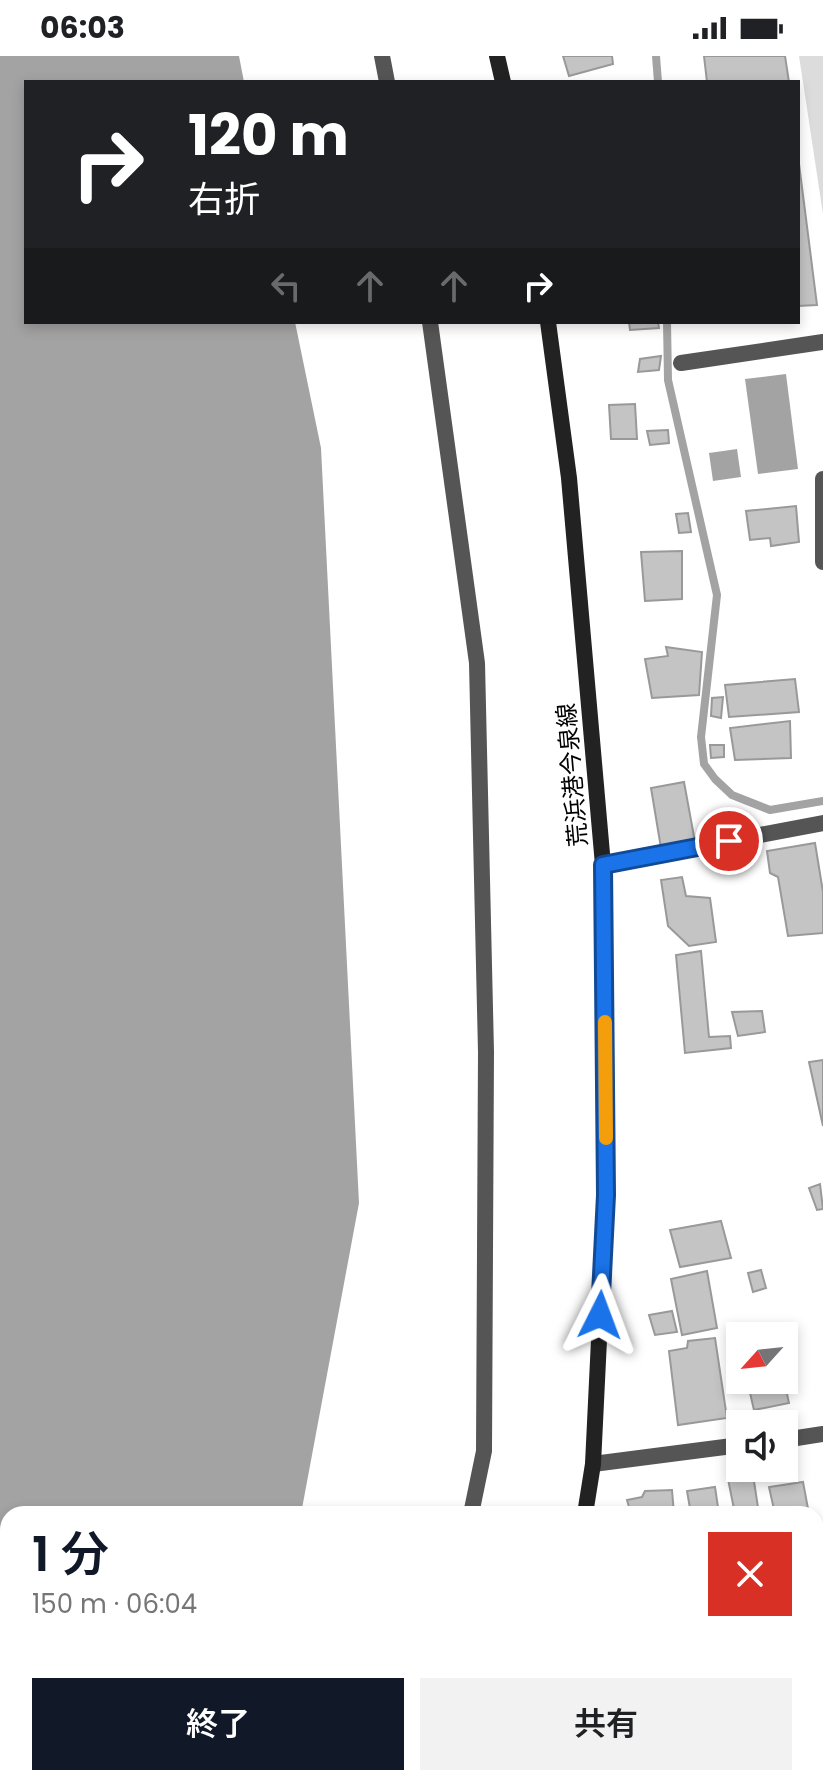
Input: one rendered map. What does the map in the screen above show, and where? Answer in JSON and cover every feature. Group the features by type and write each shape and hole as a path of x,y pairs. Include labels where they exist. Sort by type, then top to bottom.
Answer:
{"main road":[{"path":"497,56 503,80"},
{"name":"荒浜港今泉線","path":"548,324 569,478 603,865 606,1195 593,1464 586,1506"}],"street":[{"path":"382,56 387,80"},
{"path":"430,324 477,663 486,1052 484,1451 473,1506"},
{"path":"681,363 823,342"},
{"path":"823,479 823,562"},
{"path":"603,865 823,823"},
{"path":"798,1438 823,1434"},
{"path":"593,1464 726,1447"}],"shaded area":[{"path":"0,56 239,56 244,80 24,80 24,324 295,324 321,448 359,1203 302,1506 0,1506"},
{"path":"799,56 823,56 823,214"},
{"path":"786,374 798,469 758,474 745,379"},
{"path":"737,449 741,477 713,481 709,453"}],"building":[{"path":"563,56 612,56 613,64 569,76"},
{"path":"704,56 785,56 789,80 707,80"},
{"path":"800,172 817,305 800,306"},
{"path":"629,324 658,324 659,328 630,330"},
{"path":"661,356 659,370 638,372 640,359"},
{"path":"635,404 637,439 611,439 609,405"},
{"path":"668,430 669,443 650,445 647,431"},
{"path":"796,506 799,542 771,546 770,538 750,540 746,511"},
{"path":"688,513 691,532 679,533 676,514"},
{"path":"682,551 682,599 645,601 641,552"},
{"path":"666,647 702,652 699,695 652,698 645,659 668,656"},
{"path":"795,679 799,712 729,717 725,685"},
{"path":"723,697 721,718 711,716 712,698"},
{"path":"790,721 791,758 735,760 730,728"},
{"path":"710,745 724,745 724,757 711,758"},
{"path":"684,782 695,842 661,848 651,788"},
{"path":"815,843 823,892 823,933 788,936 778,877 770,873 767,851"},
{"path":"682,877 686,896 710,898 716,942 689,946 668,926 661,880"},
{"path":"701,951 709,1037 730,1036 731,1048 685,1053 676,955"},
{"path":"762,1011 765,1032 738,1036 732,1012"},
{"path":"823,1060 823,1126 809,1062"},
{"path":"820,1184 823,1209 817,1210 809,1188"},
{"path":"721,1221 731,1258 680,1267 670,1230"},
{"path":"761,1270 766,1288 753,1292 748,1273"},
{"path":"707,1271 717,1328 682,1335 671,1279"},
{"path":"672,1311 677,1332 655,1335 649,1315"},
{"path":"715,1338 726,1418 678,1425 669,1351 687,1348 688,1341"},
{"path":"750,1394 787,1394 789,1403 754,1410"},
{"path":"729,1482 754,1482 758,1506 733,1506"},
{"path":"803,1482 808,1506 773,1506 769,1487"},
{"path":"715,1487 718,1506 690,1506 687,1491"},
{"path":"672,1490 673,1506 629,1506 627,1500 642,1497 645,1491"}],"waterway":[{"path":"656,56 658,80"},
{"path":"667,324 668,380 717,595 701,737 704,764 732,795 770,810 823,801"}],"slow traffic":[{"path":"605,1022 606,1138"}],"route":[{"path":"600,1315 606,1195 603,865 729,841"}]}
